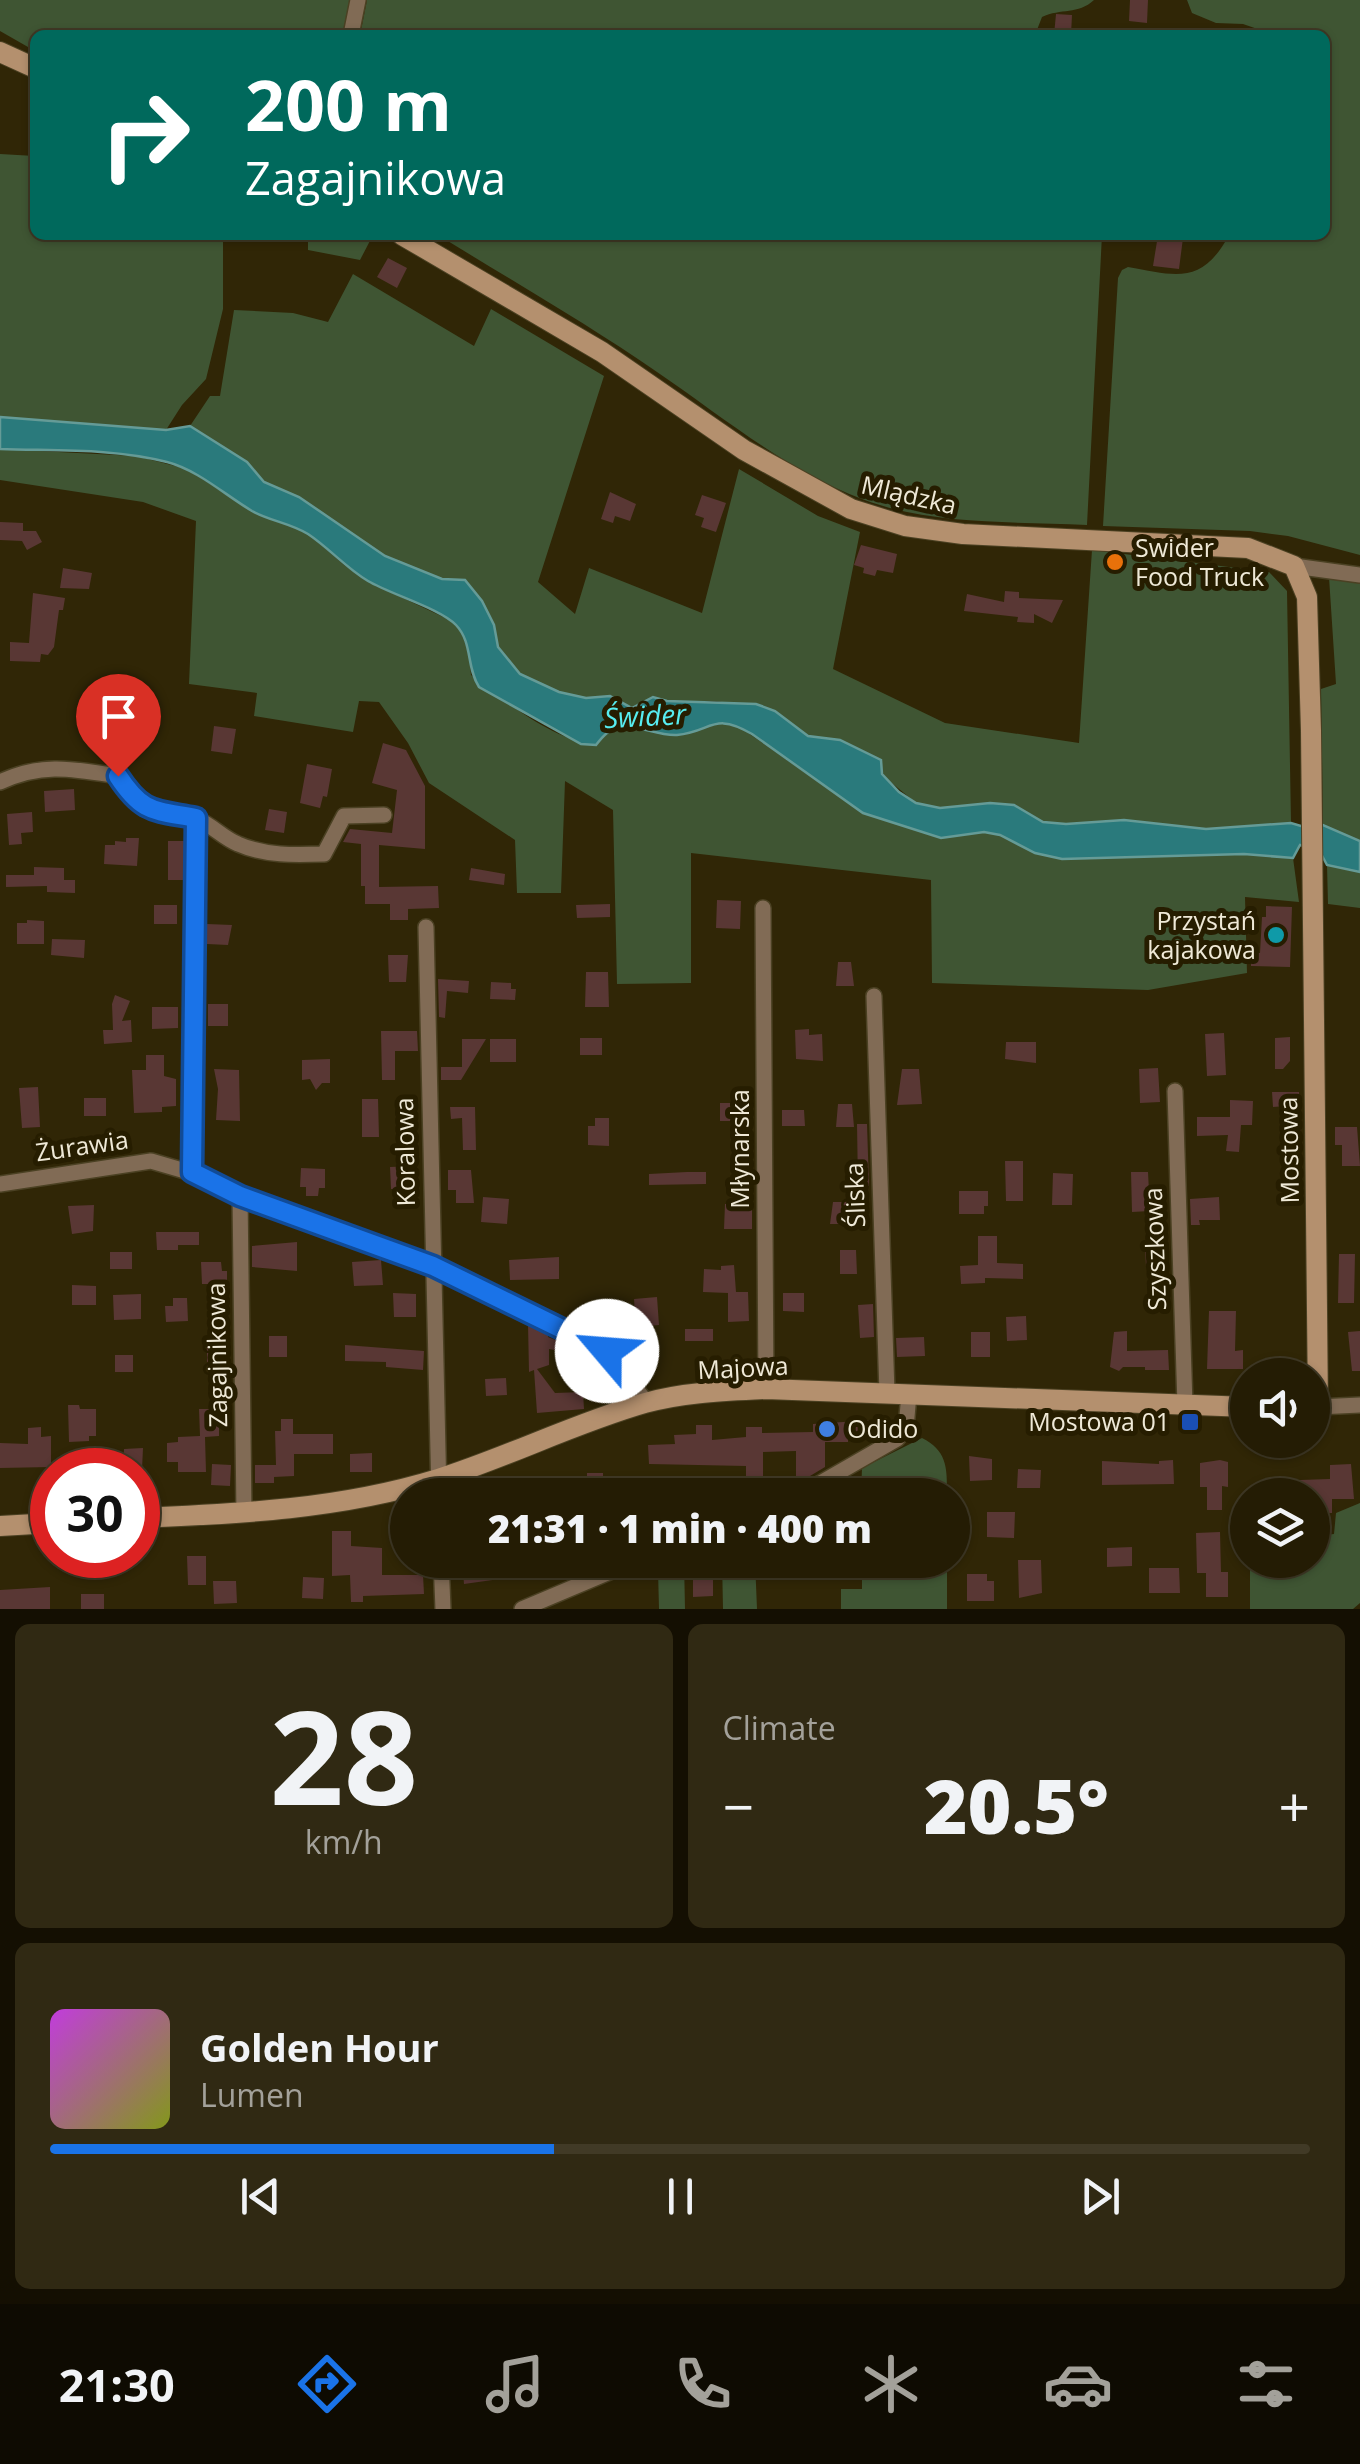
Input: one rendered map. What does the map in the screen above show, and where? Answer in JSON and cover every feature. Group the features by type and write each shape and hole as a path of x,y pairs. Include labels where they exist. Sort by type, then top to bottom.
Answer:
{"street":[{"path":"353,30 358,0"},
{"path":"0,52 30,66"},
{"name":"Mlądzka","path":"411,240 602,352 744,450 851,509 905,526 963,534 1248,548 1294,566"},
{"path":"1294,566 1360,575"},
{"name":"Mostowa","path":"1294,566 1307,596 1312,748 1316,1358"},
{"path":"0,782 24,770 66,768 118,776 132,797 146,808 196,818 238,844 284,856 324,854 344,816 384,816"},
{"path":"192,1172 196,818"},
{"name":"Młynarska","path":"763,908 766,1389"},
{"name":"Koralowa","path":"426,927 439,1478"},
{"name":"Śliska","path":"874,996 886,1393"},
{"name":"Szyszkowa","path":"1176,1091 1185,1405"},
{"name":"Żurawia","path":"0,1184 152,1161 192,1172 240,1196 433,1266 607,1351 646,1403"},
{"name":"Zagajnikowa","path":"240,1196 244,1514"},
{"name":"Majowa","path":"461,1478 646,1403 708,1392 766,1389 1230,1406"},
{"path":"829,1478 897,1439 906,1428 909,1394"},
{"path":"1330,1406 1360,1405"},
{"name":"Majowa","path":"160,1517 244,1514 390,1494"},
{"path":"0,1526 30,1524"},
{"path":"442,1578 443,1609"},
{"path":"522,1609 595,1578"}],"green space":[{"path":"0,0 350,0 344,30 30,30 30,48 0,31"},
{"path":"367,0 1094,0 1082,8 1042,17 1037,30 361,30"},
{"path":"1187,0 1360,0 1360,555 1288,536 1250,531 1103,526 1118,278 1122,270 1128,267 1187,273 1209,262 1226,240 1330,240 1330,30 1260,30 1243,24 1216,23 1192,13"},
{"path":"0,154 30,156 30,240 223,240 223,309 206,379 166,430 0,417"},
{"path":"308,240 370,240 360,260 308,250"},
{"path":"446,240 1102,240 1087,525 945,518 862,499 781,458 603,336"},
{"path":"353,274 474,346 491,309 604,376 538,582 575,614 589,568 702,613 739,469 818,516 860,532 833,669 945,723 1079,743 1092,550 1269,572 1287,591 1291,823 1206,829 1124,820 1067,824 1043,822 1014,805 940,808 916,803 840,740 808,736 775,711 716,701 667,701 653,697 632,708 610,696 586,698 559,692 520,674 498,646 494,624 465,580 442,579 385,556 299,497 264,482 247,462 190,426 210,396 220,396 234,310 293,313 328,322"},
{"path":"0,449 136,456 187,469 256,514 284,521 311,536 371,583 454,622 468,642 471,675 530,718 563,736 596,744 620,727 678,735 715,722 738,726 863,813 941,838 984,832 1000,835 1035,853 1244,854 1293,858 1299,902 1245,897 1247,973 1148,990 932,983 931,880 691,853 691,983 617,984 613,810 565,781 561,893 517,893 515,840 429,783 408,743 379,702 359,701 353,732 254,716 257,693 189,684 196,521 143,502 0,480"},
{"path":"1329,577 1360,581 1360,841 1323,825 1321,689 1336,684"},
{"path":"1327,865 1360,872 1360,908 1328,904"},
{"path":"922,1438 941,1455 946,1478 862,1478 862,1468"},
{"path":"1360,1503 1360,1603 1353,1609 1250,1609 1250,1578 1330,1578 1330,1534 1334,1534 1336,1513"},
{"path":"658,1578 684,1578 685,1609 659,1609"},
{"path":"722,1578 756,1578 757,1609 723,1609"},
{"path":"862,1578 947,1578 947,1609 841,1609 841,1589 862,1589"}],"water":[{"name":"Świder","path":"0,417 166,430 190,426 247,462 264,482 299,497 385,556 442,579 465,580 494,625 498,647 520,674 559,692 586,698 610,696 632,708 653,697 667,701 756,704 775,711 808,736 840,740 881,760 882,774 899,792 916,803 940,808 1014,805 1043,822 1066,824 1124,820 1206,829 1291,823 1311,829 1323,825 1360,841 1360,872 1327,865 1319,850 1300,845 1293,858 1244,854 1062,859 1035,853 1000,835 984,832 941,838 863,813 752,734 729,724 677,735 621,727 610,731 596,745 581,744 479,687 465,639 449,619 368,581 308,534 252,511 200,477 167,462 105,452 0,449"}],"building":[{"path":"1130,0 1148,0 1147,23 1129,21"},
{"path":"1056,14 1072,15 1071,30 1054,30"},
{"path":"1157,240 1183,240 1179,269 1153,266"},
{"path":"388,258 407,268 397,288 377,277"},
{"path":"610,492 636,504 630,521 615,516 613,523 601,519"},
{"path":"702,495 726,503 716,532 701,527 704,518 695,515"},
{"path":"0,522 23,523 23,531 36,531 42,542 27,550 22,541 0,540"},
{"path":"861,545 897,554 893,573 863,573 864,568 854,565"},
{"path":"63,568 92,573 89,589 60,588"},
{"path":"1005,591 1019,592 1019,598 1063,600 1052,623 1034,614 1034,623 1017,622 1018,617 964,611 967,594 1004,602"},
{"path":"33,593 65,598 63,610 59,610 54,647 48,655 41,654 40,662 10,661 10,642 29,643"},
{"path":"214,726 236,729 232,754 211,751"},
{"path":"383,743 406,750 425,786 425,849 379,845 379,887 438,886 439,908 408,909 408,920 390,920 390,904 365,904 361,844 343,842 350,829 392,833 397,790 372,783"},
{"path":"307,764 332,769 327,797 323,796 320,808 300,803"},
{"path":"74,789 75,810 45,812 44,791"},
{"path":"269,809 287,812 284,833 265,830"},
{"path":"32,812 33,832 21,833 22,844 9,845 7,814"},
{"path":"126,838 139,838 137,866 104,864 105,845 126,842"},
{"path":"168,841 184,841 184,880 168,880"},
{"path":"34,867 64,868 64,880 75,880 75,893 47,892 47,886 6,887 6,875 34,875"},
{"path":"471,868 505,874 504,885 469,880"},
{"path":"717,900 741,901 740,929 716,928"},
{"path":"610,904 610,917 577,918 576,905"},
{"path":"154,905 177,905 177,924 154,924"},
{"name":"Przystań kajakowa","path":"1266,906 1292,907 1290,967 1251,966 1251,952 1260,953"},
{"path":"44,921 44,944 17,944 17,923"},
{"path":"207,924 232,925 228,945 207,944"},
{"path":"52,939 85,940 84,958 51,955"},
{"path":"388,955 408,955 406,982 389,982"},
{"path":"838,962 851,962 854,986 836,986"},
{"path":"586,972 608,972 609,1007 585,1007"},
{"path":"438,979 469,981 468,993 447,991 445,1018 439,1017"},
{"path":"491,982 511,983 511,989 516,989 515,1000 490,999"},
{"path":"115,995 130,1001 122,1021 131,1020 132,1042 104,1044 103,1030 113,1030"},
{"path":"208,1004 228,1004 228,1026 208,1026"},
{"path":"152,1007 178,1007 178,1028 152,1029"},
{"path":"809,1029 809,1035 822,1034 823,1061 796,1059 795,1030"},
{"path":"381,1031 417,1031 418,1051 395,1051 395,1080 382,1080"},
{"path":"1224,1033 1226,1075 1207,1076 1205,1034"},
{"path":"1290,1037 1290,1061 1283,1069 1275,1069 1275,1038"},
{"path":"580,1038 602,1038 602,1055 580,1055"},
{"path":"462,1039 486,1039 461,1080 441,1080 441,1067 462,1067"},
{"path":"490,1039 516,1039 516,1062 490,1062"},
{"path":"1006,1042 1036,1042 1036,1063 1005,1059"},
{"path":"146,1055 164,1055 164,1076 176,1079 176,1106 162,1107 162,1112 134,1113 132,1070 146,1070"},
{"path":"330,1059 330,1083 322,1083 316,1090 310,1079 302,1080 302,1060"},
{"path":"1158,1068 1160,1102 1140,1103 1139,1069"},
{"path":"214,1069 239,1070 240,1121 216,1120 218,1089"},
{"path":"902,1069 919,1069 922,1104 897,1105"},
{"path":"38,1087 40,1127 22,1128 19,1088"},
{"path":"1272,1092 1299,1092 1301,1136 1288,1136 1286,1106 1273,1107"},
{"path":"84,1098 106,1098 106,1116 84,1116"},
{"path":"362,1099 378,1099 379,1137 362,1137"},
{"path":"1230,1100 1253,1101 1252,1125 1241,1125 1239,1152 1226,1151 1228,1135 1197,1136 1197,1117 1230,1117"},
{"path":"720,1103 744,1103 744,1121 720,1121"},
{"path":"838,1104 852,1104 854,1127 836,1127"},
{"path":"450,1107 475,1107 476,1150 463,1150 462,1118 451,1119"},
{"path":"782,1110 804,1110 805,1126 782,1126"},
{"path":"595,1118 609,1118 609,1146 588,1145 588,1126 595,1126"},
{"path":"857,1124 867,1124 869,1186 858,1186"},
{"path":"1335,1127 1357,1127 1360,1166 1342,1166 1342,1145 1335,1145"},
{"path":"1005,1161 1023,1161 1023,1201 1006,1201"},
{"path":"414,1166 414,1188 391,1189 390,1167"},
{"path":"301,1168 325,1169 325,1188 319,1188 318,1196 306,1196 306,1187 300,1187"},
{"path":"448,1170 471,1170 474,1203 456,1203 456,1190 448,1190"},
{"path":"706,1172 706,1184 649,1185 649,1174"},
{"path":"1131,1172 1148,1172 1150,1211 1132,1212"},
{"path":"1053,1173 1073,1174 1072,1205 1052,1205"},
{"path":"959,1191 988,1191 984,1214 959,1214"},
{"path":"483,1197 509,1199 507,1224 481,1222"},
{"path":"1219,1197 1220,1220 1199,1220 1200,1225 1191,1225 1190,1199"},
{"path":"833,1202 856,1202 856,1213 865,1212 866,1224 830,1224"},
{"path":"725,1204 752,1204 752,1229 724,1229"},
{"path":"94,1205 93,1231 72,1234 68,1206"},
{"path":"156,1232 199,1232 199,1245 157,1250"},
{"path":"978,1236 997,1236 997,1263 1023,1264 1023,1279 985,1278 985,1283 961,1284 960,1266 978,1265"},
{"path":"297,1242 297,1271 252,1267 252,1246"},
{"path":"1145,1244 1162,1244 1162,1267 1146,1267"},
{"path":"840,1250 856,1250 857,1274 840,1274"},
{"path":"110,1252 132,1252 132,1269 110,1269"},
{"path":"1339,1254 1355,1254 1354,1303 1338,1303"},
{"path":"559,1257 559,1279 510,1280 509,1260"},
{"path":"381,1260 383,1285 354,1286 352,1262"},
{"path":"201,1262 221,1262 222,1271 227,1271 227,1284 202,1284"},
{"path":"734,1265 736,1292 748,1292 749,1321 728,1322 728,1293 703,1292 704,1269 721,1270 721,1266"},
{"path":"72,1285 96,1286 96,1305 72,1305"},
{"path":"393,1293 416,1294 416,1317 394,1317"},
{"path":"783,1293 804,1293 804,1312 783,1311"},
{"path":"141,1294 141,1319 114,1320 113,1295"},
{"path":"657,1297 659,1325 636,1327 634,1299"},
{"path":"173,1298 187,1298 188,1321 166,1322 165,1306 173,1306"},
{"path":"873,1304 874,1337 860,1338 858,1305"},
{"path":"1209,1311 1236,1311 1235,1351 1243,1350 1243,1358 1230,1358 1230,1369 1207,1369"},
{"path":"1026,1316 1027,1340 1007,1341 1006,1317"},
{"path":"528,1324 578,1349 576,1354 549,1349 549,1365 537,1369 555,1393 583,1392 584,1409 537,1413 534,1370 529,1372"},
{"path":"685,1329 713,1329 713,1341 685,1341"},
{"path":"1127,1331 1127,1351 1168,1350 1169,1370 1123,1367 1119,1371 1110,1367 1114,1332"},
{"path":"1360,1331 1360,1371 1352,1371 1348,1332"},
{"path":"971,1332 990,1332 990,1357 971,1357"},
{"path":"269,1336 287,1336 287,1357 269,1357"},
{"path":"924,1337 925,1356 897,1357 896,1338"},
{"path":"207,1339 226,1339 226,1362 207,1362"},
{"path":"345,1345 424,1351 423,1370 386,1367 386,1362 345,1361"},
{"path":"115,1355 133,1355 133,1372 115,1372"},
{"path":"506,1378 507,1395 486,1396 485,1379"},
{"path":"68,1405 96,1409 96,1436 89,1436 89,1441 69,1442"},
{"path":"199,1409 219,1409 219,1436 205,1437 206,1472 178,1472 178,1462 167,1462 167,1443 178,1442 178,1437 200,1436"},
{"path":"281,1419 293,1419 293,1434 333,1434 333,1454 294,1454 294,1476 274,1477 274,1483 255,1483 255,1465 276,1465 275,1431 281,1431"},
{"path":"873,1420 871,1437 848,1435 848,1442 825,1442 825,1467 810,1476 796,1476 796,1451 763,1452 763,1477 746,1477 746,1466 649,1464 648,1445 675,1444 674,1435 696,1434 696,1425 712,1425 712,1440 746,1437 746,1427 762,1427 762,1433 813,1432 813,1424"},
{"path":"41,1427 41,1437 51,1436 51,1448 30,1448 30,1467 0,1468 0,1443 28,1444 28,1428"},
{"path":"372,1453 372,1472 350,1472 350,1454"},
{"path":"969,1456 992,1459 992,1480 970,1478"},
{"path":"1173,1460 1174,1484 1102,1485 1102,1461 1159,1464"},
{"path":"1228,1462 1228,1487 1222,1486 1222,1510 1207,1510 1207,1487 1200,1487 1200,1463"},
{"path":"212,1464 231,1465 230,1486 211,1485"},
{"path":"1351,1464 1354,1499 1332,1499 1332,1513 1330,1513 1330,1465"},
{"path":"1018,1469 1041,1470 1040,1488 1017,1488"},
{"path":"587,1473 603,1473 603,1478 587,1478"},
{"path":"987,1512 1015,1512 1014,1538 987,1537"},
{"path":"332,1531 351,1531 351,1546 382,1548 382,1575 423,1578 424,1594 363,1596 363,1602 351,1602 350,1575 332,1576"},
{"path":"1220,1532 1221,1572 1228,1572 1228,1597 1206,1597 1206,1573 1197,1573 1196,1533"},
{"path":"1132,1547 1132,1566 1107,1567 1107,1548"},
{"path":"187,1556 206,1556 206,1585 188,1585"},
{"path":"1018,1560 1041,1560 1042,1593 1019,1598"},
{"path":"1149,1568 1179,1568 1180,1593 1149,1593"},
{"path":"970,1574 987,1574 987,1581 994,1581 994,1601 967,1601"},
{"path":"303,1577 324,1578 323,1599 302,1598"},
{"path":"464,1578 507,1578 464,1584"},
{"path":"693,1578 713,1578 713,1596 693,1597"},
{"path":"213,1581 236,1581 237,1603 214,1604"},
{"path":"50,1587 50,1609 0,1609 0,1590"},
{"path":"81,1594 104,1594 104,1609 81,1609"}],"place":[{"name":"Swider Food Truck","path":"1115,562"},
{"name":"Przystań kajakowa","path":"1276,935"},
{"name":"Mostowa 01","path":"1190,1422"},
{"name":"Odido","path":"827,1429"}],"route":[{"path":"118,776 132,797 146,808 196,818 192,1172 240,1196 433,1266 607,1351"}]}
